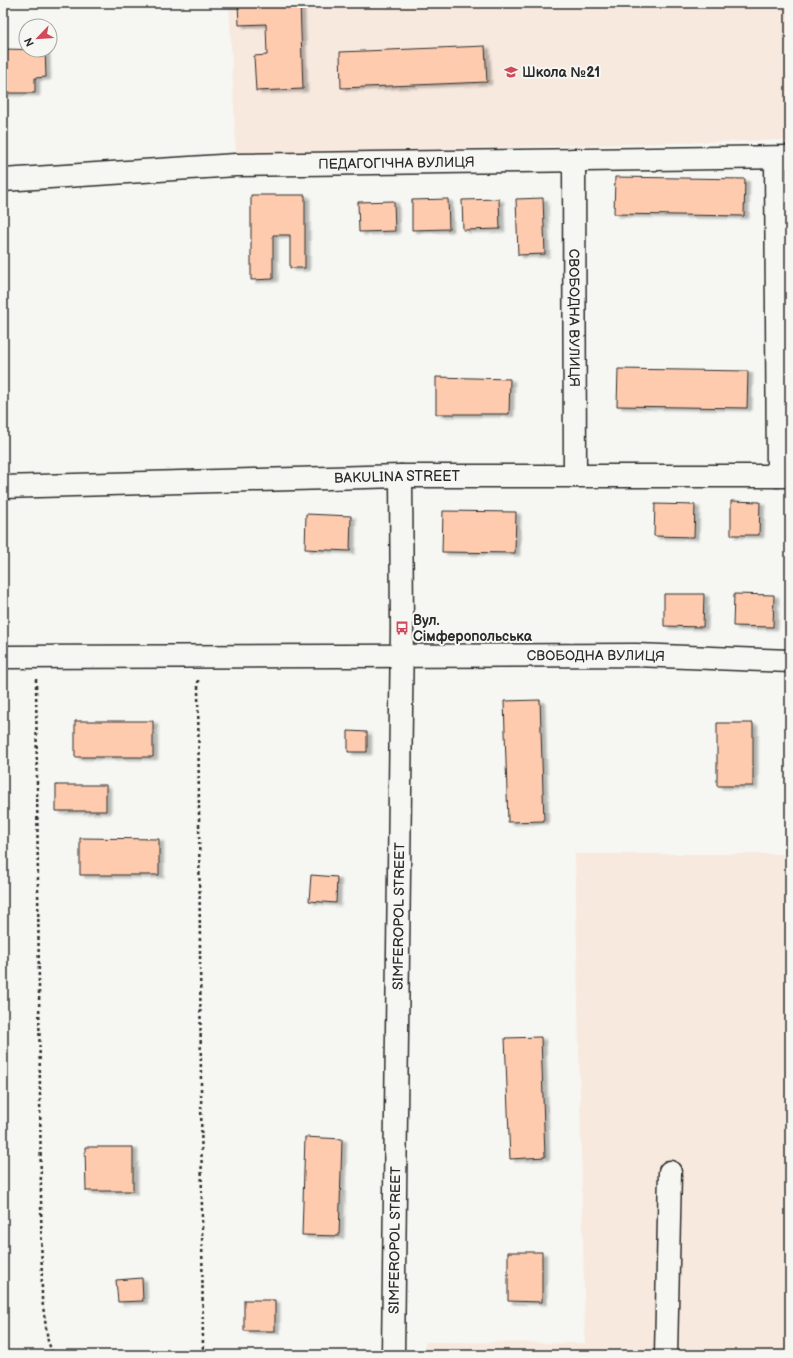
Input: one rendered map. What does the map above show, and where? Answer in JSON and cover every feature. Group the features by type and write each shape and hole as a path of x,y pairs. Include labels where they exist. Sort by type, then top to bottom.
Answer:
{"street":[{"name":"ПЕДАГОГІЧНА ВУЛИЦЯ","path":"3,180 236,165 783,158"},
{"path":"783,158 784,476"},
{"name":"СВОБОДНА ВУЛИЦЯ","path":"574,160 575,476"},
{"name":"BAKULINA STREET","path":"3,486 401,476 784,476"},
{"name":"SIMFEROPOL STREET","path":"393,1355 402,657 401,476"},
{"name":"СВОБОДНА ВУЛИЦЯ","path":"3,657 402,657 636,655 790,661"},
{"path":"666,1355 670,1172"}],"path":[{"path":"36,657 42,1299 48,1340 53,1355"},
{"path":"198,657 203,1355"}],"shaded area":[{"name":"Школа №21","path":"229,3 790,3 790,140 236,154"},
{"path":"575,854 790,854 790,1355 424,1355 425,1342 585,1343"}],"building":[{"path":"238,3 300,3 303,89 256,91 254,56 267,55 266,24 239,25"},
{"path":"485,46 487,82 341,88 340,52"},
{"path":"3,49 18,49 18,58 45,58 46,77 35,78 35,93 3,93"},
{"path":"615,177 745,179 744,216 614,214"},
{"path":"251,195 305,195 305,268 290,268 290,235 273,235 273,279 251,280"},
{"path":"543,198 545,254 518,255 516,199"},
{"path":"448,199 449,229 412,230 412,200"},
{"path":"499,199 500,229 463,230 462,200"},
{"path":"394,201 395,231 359,232 358,202"},
{"path":"618,369 748,371 747,408 617,406"},
{"path":"436,377 510,379 509,414 436,414"},
{"path":"731,501 760,502 759,535 731,535"},
{"path":"655,504 695,505 694,537 654,536"},
{"path":"443,511 516,512 515,553 442,552"},
{"path":"306,514 351,516 350,551 305,549"},
{"path":"664,594 704,594 703,627 664,626"},
{"path":"734,594 774,595 773,627 733,626"},
{"path":"540,700 544,821 508,822 504,701"},
{"path":"75,721 153,721 153,757 75,757"},
{"path":"717,723 753,723 753,786 717,786"},
{"path":"348,731 367,732 367,752 348,752"},
{"path":"56,785 106,785 106,811 56,811"},
{"path":"80,838 159,839 159,875 80,875"},
{"path":"311,875 337,877 336,903 309,901"},
{"path":"541,1037 545,1157 510,1159 505,1038"},
{"path":"305,1137 342,1139 339,1236 302,1235"},
{"path":"85,1147 133,1147 133,1191 86,1191"},
{"path":"508,1252 542,1252 542,1302 508,1301"},
{"path":"142,1278 143,1301 118,1302 116,1280"},
{"path":"244,1300 275,1300 275,1331 244,1331"}],"place":[{"name":"Школа №21","path":"511,72"},
{"name":"Вул. Сімферопольська","path":"402,628"}]}
